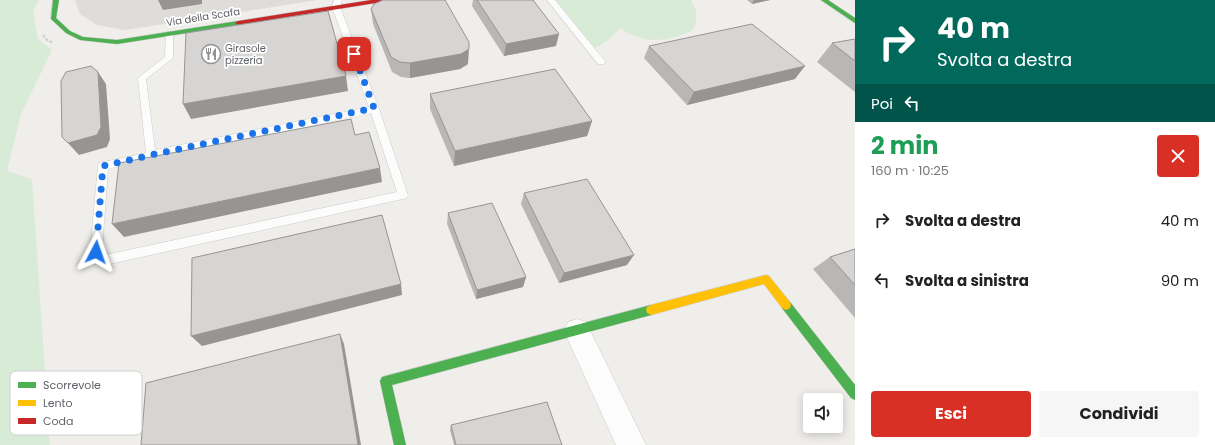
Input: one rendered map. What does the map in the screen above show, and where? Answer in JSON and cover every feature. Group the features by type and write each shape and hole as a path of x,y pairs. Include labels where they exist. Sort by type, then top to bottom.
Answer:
{"main road":[{"name":"Via della Scafa","path":"56,0 53,18 63,30 76,37 93,41 117,42 337,4 382,0"},
{"path":"824,0 852,20"},
{"path":"832,0 852,20"},
{"path":"400,445 386,381 577,331 766,279 855,394"}],"street":[{"path":"577,331 631,445"}],"lane":[{"path":"551,0 601,62"},
{"path":"337,4 374,108 403,195 110,259 102,258 96,252 103,166 374,108"},
{"path":"151,155 142,78 169,58 169,34"}],"shaded area":[{"path":"75,0 318,0 125,30 97,25 80,14"}],"green space":[{"path":"0,0 39,0 33,11 38,39 52,50 21,114 7,171 32,179 45,371 10,371 10,435 49,435 50,445 0,445"},
{"path":"553,0 691,0 696,11 696,22 693,30 674,37 656,40 638,37 620,28 608,40 594,48"}],"building":[{"path":"383,0 445,0 469,42 469,49 461,54 410,63 400,62 391,57 371,9 374,4"},
{"path":"477,0 533,0 559,34 506,44"},
{"path":"328,11 346,76 183,104 186,33"},
{"path":"752,24 805,66 694,92 649,46"},
{"path":"855,39 855,61 832,43"},
{"path":"91,66 98,72 101,127 97,135 68,143 62,137 61,81 66,72"},
{"path":"555,69 592,121 455,151 430,94"},
{"path":"351,119 355,135 369,132 380,168 112,224 119,163"},
{"path":"587,179 634,255 564,273 524,193"},
{"path":"492,203 526,277 477,290 448,213"},
{"path":"382,215 401,284 191,336 192,258"},
{"path":"855,249 855,285 830,257"},
{"path":"340,334 358,445 141,445 146,383"},
{"path":"547,402 562,445 456,445 451,425"}],"traffic: fast":[{"path":"56,0 53,18 68,32 82,39 117,42 238,23"},
{"path":"824,0 855,21"},
{"path":"786,305 855,394"},
{"path":"400,445 386,381 651,310"}],"traffic: slow":[{"path":"651,310 766,279 786,305"}],"traffic: jam":[{"path":"238,23 382,0"}],"place":[{"name":"Girasole pizzeria","path":"211,54"}],"route":[{"path":"96,252 103,166 374,108 354,54"}]}
